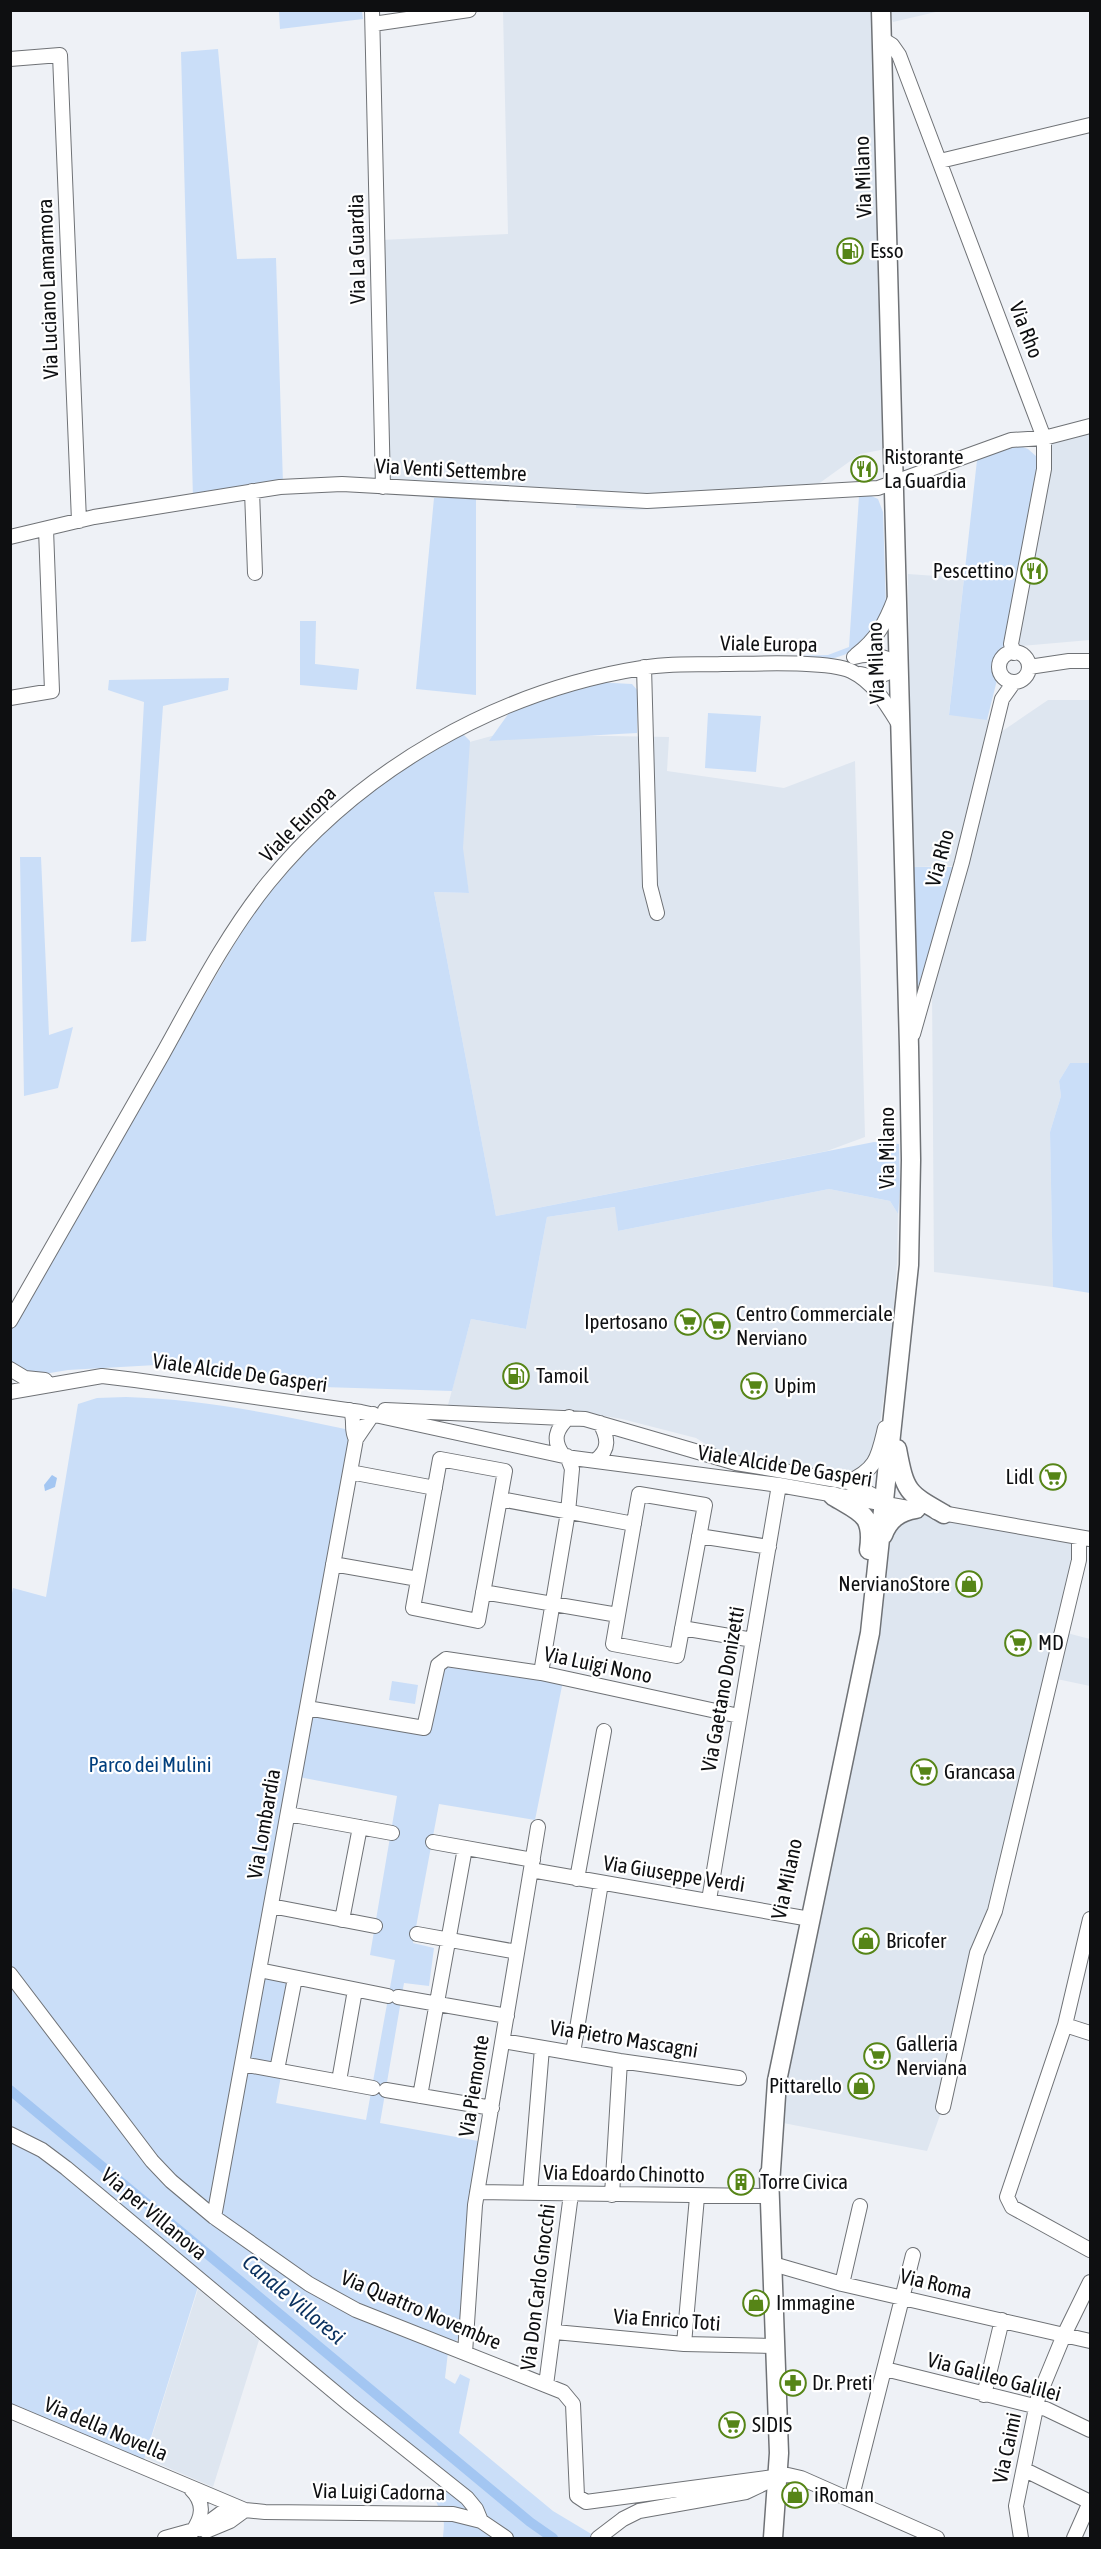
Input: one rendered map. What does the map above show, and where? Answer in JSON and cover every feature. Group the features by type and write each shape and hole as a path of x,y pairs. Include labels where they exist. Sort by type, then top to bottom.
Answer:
{"main road":[{"name":"Via Milano","path":"806,1918 870,1633 886,1502 909,1265 911,1160 909,1047 881,10"},
{"path":"893,1427 903,1482 912,1495 944,1514"},
{"path":"833,1496 859,1512 870,1526 871,1536 862,1593 862,1632"},
{"path":"880,1542 886,1527 894,1517 903,1511 916,1509"},
{"name":"Via Milano","path":"774,2538 779,2477 770,2191 777,2081 806,1918 862,1632 875,1584"}],"street":[{"path":"372,17 469,10"},
{"name":"Via La Guardia","path":"372,17 383,487"},
{"name":"Via Rho","path":"882,39 892,45 899,55 1044,438 1044,470 1011,644 1014,652 1001,660 1000,670 1005,679 1014,682"},
{"name":"Via Luciano Lamarmora","path":"10,59 60,55 79,521"},
{"path":"940,161 1090,125"},
{"name":"Via Venti Settembre","path":"10,537 79,521 280,487 342,484 647,501 879,488 1011,440 1044,438 1090,426"},
{"path":"252,491 255,573"},
{"path":"10,698 52,692 46,529"},
{"name":"Viale Europa","path":"836,666 854,657 875,639 885,625 896,597"},
{"path":"1014,652 1026,659 1029,667 1070,661 1090,661"},
{"path":"854,657 879,654 899,664 888,674 879,677 854,672"},
{"name":"Viale Europa","path":"10,1321 237,927 268,883 305,842 336,813 395,766 461,728 548,691 596,677 644,667 752,664 836,666 854,672 878,692 900,726"},
{"path":"644,667 650,886 657,913"},
{"name":"Via Rho","path":"909,1047 977,801 1002,699 1014,682 1026,676 1029,667"},
{"name":"Via Milano","path":"848,1482 865,1475 878,1456 905,1315"},
{"path":"10,1369 21,1377 31,1380 68,1381"},
{"name":"Viale Alcide De Gasperi","path":"10,1392 102,1376 135,1380 357,1413 565,1456 886,1502"},
{"name":"Viale Alcide De Gasperi","path":"10,1400 74,1386 135,1380"},
{"name":"Viale Alcide De Gasperi","path":"357,1413 569,1417 600,1423 736,1463 848,1482 886,1502"},
{"name":"Via Lombardia","path":"356,1439 352,1428 357,1413"},
{"name":"Via Lombardia","path":"214,2217 356,1439 357,1413"},
{"path":"540,1673 572,1478 572,1469 557,1447 556,1436 560,1425 569,1417"},
{"path":"572,1478 576,1469 603,1455 607,1446 606,1436 600,1423"},
{"path":"440,1459 506,1471 500,1499 478,1621 413,1608 440,1459"},
{"path":"350,1472 435,1488"},
{"name":"Via Gaetano Donizetti","path":"709,1900 779,1485"},
{"path":"639,1494 705,1505 699,1536 677,1656 613,1644 639,1494"},
{"path":"500,1499 634,1524"},
{"path":"886,1502 1087,1538 1080,1557 995,1911 977,1953 943,2107"},
{"path":"699,1536 769,1547"},
{"path":"333,1564 418,1579"},
{"path":"483,1592 618,1615"},
{"path":"682,1628 753,1640"},
{"name":"Via Luigi Nono","path":"307,1708 424,1728 438,1665 446,1659 540,1673 739,1716"},
{"path":"577,1879 604,1731"},
{"path":"288,1814 392,1833"},
{"path":"342,1920 360,1827"},
{"name":"Via Piemonte","path":"465,2353 477,2192 538,1827"},
{"name":"Via Giuseppe Verdi","path":"433,1842 532,1865 577,1879 806,1918"},
{"path":"420,2096 465,1848"},
{"path":"573,2053 602,1883"},
{"path":"271,1906 375,1926"},
{"path":"1090,1919 1089,1934 1065,2025 1007,2200 1012,2207 1090,2250"},
{"path":"417,1934 517,1952"},
{"path":"259,1970 356,1990 507,2016"},
{"name":"Via Quattro Novembre","path":"10,1974 152,2161 178,2187 214,2217 281,2266 356,2310 563,2392 573,2404 577,2496 581,2500 586,2502 779,2477"},
{"path":"277,2070 295,1978"},
{"path":"339,2081 356,1990"},
{"path":"1065,2025 1090,2033"},
{"name":"Via Pietro Mascagni","path":"503,2041 739,2079"},
{"path":"530,2193 542,2048"},
{"path":"612,2195 620,2061"},
{"path":"242,2064 492,2108"},
{"name":"Via per Villanova","path":"10,2134 42,2150 66,2168 349,2404 467,2498 476,2509 481,2522"},
{"name":"Via Edoardo Chinotto","path":"477,2192 697,2197 770,2191"},
{"name":"Via Don Carlo Gnocchi","path":"546,2385 555,2332 571,2194"},
{"path":"684,2344 697,2197"},
{"path":"842,2284 860,2206"},
{"path":"852,2500 913,2255"},
{"name":"Via Roma","path":"773,2264 842,2284 1090,2341"},
{"name":"Via Caimi","path":"1021,2538 1016,2506 1038,2398 1064,2335 1090,2282"},
{"path":"984,2395 1002,2320"},
{"name":"Via Enrico Toti","path":"555,2332 684,2344 776,2346"},
{"name":"Via Galileo Galilei","path":"885,2370 1037,2407 1090,2430"},
{"name":"Via della Novella","path":"10,2411 184,2485"},
{"path":"1024,2470 1090,2502 1074,2538"},
{"path":"598,2538 623,2519 639,2511 746,2492 788,2475 801,2478 852,2500 911,2533 937,2538"},
{"path":"184,2485 192,2489 201,2502 200,2519 192,2535"},
{"name":"Via Luigi Cadorna","path":"184,2485 238,2507 265,2512 443,2513 462,2516 481,2522 506,2538"},
{"path":"165,2538 192,2535 238,2507"}],"shaded area":[{"path":"503,11 876,11 886,449 860,454 796,500 637,510 576,508 576,503 476,497 434,498 387,493 381,240 508,234"},
{"path":"889,11 940,11 893,22"},
{"path":"1090,429 1090,640 1021,646 1005,642 1040,441"},
{"path":"908,574 964,578 949,714 991,720 955,866 912,867"},
{"path":"1048,700 1090,700 1090,1063 1070,1063 1059,1081 1061,1096 1050,1132 1053,1287 934,1272 932,986 998,734"},
{"path":"499,734 669,737 667,771 784,788 855,761 865,1137 827,1151 496,1216 434,892 469,893 461,846 466,743"},
{"path":"829,1189 890,1201 898,1214 891,1346 876,1451 856,1474 719,1452 696,1438 622,1419 570,1410 448,1405 471,1319 526,1329 547,1217 616,1207 618,1231"},
{"path":"886,1502 1079,1537 943,2107 927,2151 773,2121"},
{"path":"1063,1632 1090,1639 1090,1686 1052,1678"},
{"path":"198,2289 259,2340 213,2487 145,2458"}],"green space":[{"path":"279,11 362,11 363,19 280,29"},
{"path":"218,49 237,259 276,258 283,484 193,499 181,52"},
{"path":"1020,446 1028,449 1037,457 1037,464 1005,642 995,663 997,680 987,720 949,715 977,460"},
{"path":"869,495 878,499 883,512 886,607 880,622 860,644 843,655 826,659 793,658 791,656 828,655 849,647 859,496"},
{"path":"476,497 476,695 416,689 434,498"},
{"path":"300,621 316,621 315,664 359,669 357,690 300,685"},
{"path":"229,678 228,690 163,706 146,941 131,942 144,702 108,690 109,680"},
{"path":"594,682 632,684 638,691 637,733 489,741 511,710"},
{"path":"708,713 761,716 756,772 705,768"},
{"path":"462,733 470,741 463,848 469,893 434,892 496,1216 874,1142 899,1144 898,1214 890,1201 829,1189 618,1231 615,1207 547,1217 526,1329 471,1319 452,1391 323,1387 156,1365 68,1370 32,1376 15,1369 11,1362 11,1302 27,1299 252,914 322,834 360,797 401,766"},
{"path":"20,857 41,857 49,1035 73,1027 58,1088 24,1096"},
{"path":"912,867 955,867 918,987 915,986"},
{"path":"1070,1063 1090,1063 1090,1293 1053,1287 1050,1132 1061,1096 1059,1081"},
{"name":"Parco dei Mulini","path":"126,1397 210,1404 350,1430 253,1973 288,1981 281,2076 276,2103 366,2120 395,1960 370,1955 397,1796 299,1777 310,1710 427,1731 441,1668 447,1663 563,1681 535,1820 439,1804 413,1943 434,1948 429,1986 404,1983 380,2123 478,2141 460,2336 448,2352 445,2378 455,2384 460,2374 470,2379 459,2433 553,2511 598,2538 443,2538 444,2521 435,2495 444,2478 201,2277 143,2463 11,2406 10,1603 13,1588 46,1597 78,1404 97,1398"},
{"path":"392,1681 418,1685 415,1704 389,1700"}],"water":[{"path":"52,1475 57,1478 55,1487 45,1491 44,1485"}],"waterway":[{"name":"Canale Villoresi","path":"10,2090 530,2522 553,2538"}],"place":[{"name":"Esso","path":"850,251"},
{"name":"Ristorante La Guardia","path":"864,469"},
{"name":"Pescettino","path":"1034,571"},
{"name":"Ipertosano","path":"688,1322"},
{"name":"Centro Commerciale Nerviano","path":"717,1326"},
{"name":"Tamoil","path":"516,1376"},
{"name":"Upim","path":"754,1386"},
{"name":"Lidl","path":"1053,1477"},
{"name":"NervianoStore","path":"969,1584"},
{"name":"MD","path":"1018,1643"},
{"name":"Grancasa","path":"924,1772"},
{"name":"Bricofer","path":"866,1941"},
{"name":"Galleria Nerviana","path":"877,2056"},
{"name":"Pittarello","path":"861,2086"},
{"name":"Torre Civica","path":"741,2182"},
{"name":"Immagine","path":"756,2303"},
{"name":"Dr. Preti","path":"793,2383"},
{"name":"SIDIS","path":"732,2425"},
{"name":"iRoman","path":"795,2495"}]}
